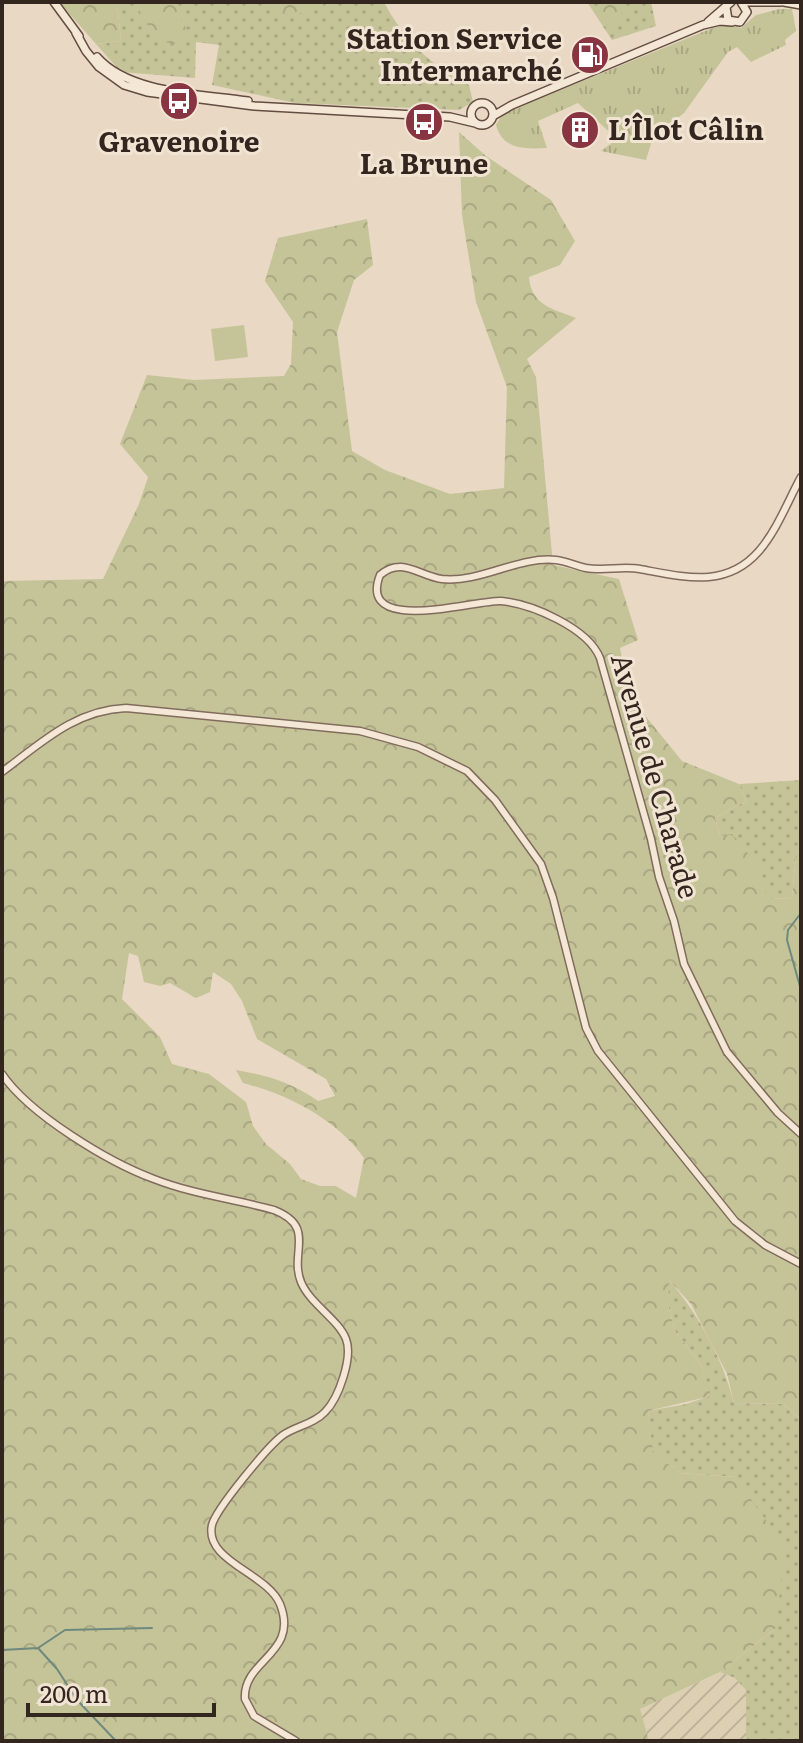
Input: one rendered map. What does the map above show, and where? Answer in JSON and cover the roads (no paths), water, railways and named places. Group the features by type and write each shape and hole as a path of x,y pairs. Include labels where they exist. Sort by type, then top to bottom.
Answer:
{"main road":[{"path":"54,2 102,62 126,78 147,86 285,108 450,117 486,124 512,105 703,25 720,21 740,22 769,3"},
{"path":"741,2 801,5"},
{"path":"741,2 746,16"},
{"path":"728,5 726,16 732,22"},
{"path":"703,25 728,5"},
{"path":"450,117 471,110 479,103 512,105"},
{"path":"490,105 493,116"},
{"path":"471,110 475,123"}],"street":[{"name":"Avenue de Charade","path":"801,477 759,551 738,568 721,576 689,579 630,568 585,568 555,560 457,579 434,577 406,566 391,567 380,575 377,589 384,603 419,611 440,611 485,601 514,603 579,632 592,643 600,658 684,964 727,1052 778,1113 801,1134"},
{"path":"2,772 72,721 94,712 126,708 360,731 399,741 456,764 478,781 495,800 541,864 553,898 586,1028 598,1051 735,1221 757,1240 801,1264"},
{"path":"2,1074 18,1095 53,1123 137,1171 169,1185 274,1210 288,1217 296,1226 300,1238 301,1281 313,1300 344,1335 349,1351 347,1364 327,1410 286,1432 274,1443 218,1512 211,1535 216,1547 229,1560 264,1583 279,1602 284,1625 281,1641 275,1652 249,1679 245,1699 254,1716 296,1741"}],"waterway":[{"path":"801,913 788,930 787,940 801,990"},
{"path":"2,1650 38,1648 65,1630 152,1628"},
{"path":"38,1648 57,1669 77,1700 116,1741"}],"place":[{"name":"Station Service Intermarché","path":"590,55"},
{"name":"Gravenoire","path":"179,101"},
{"name":"La Brune","path":"424,122"},
{"name":"L’Îlot Câlin","path":"580,130"}]}
